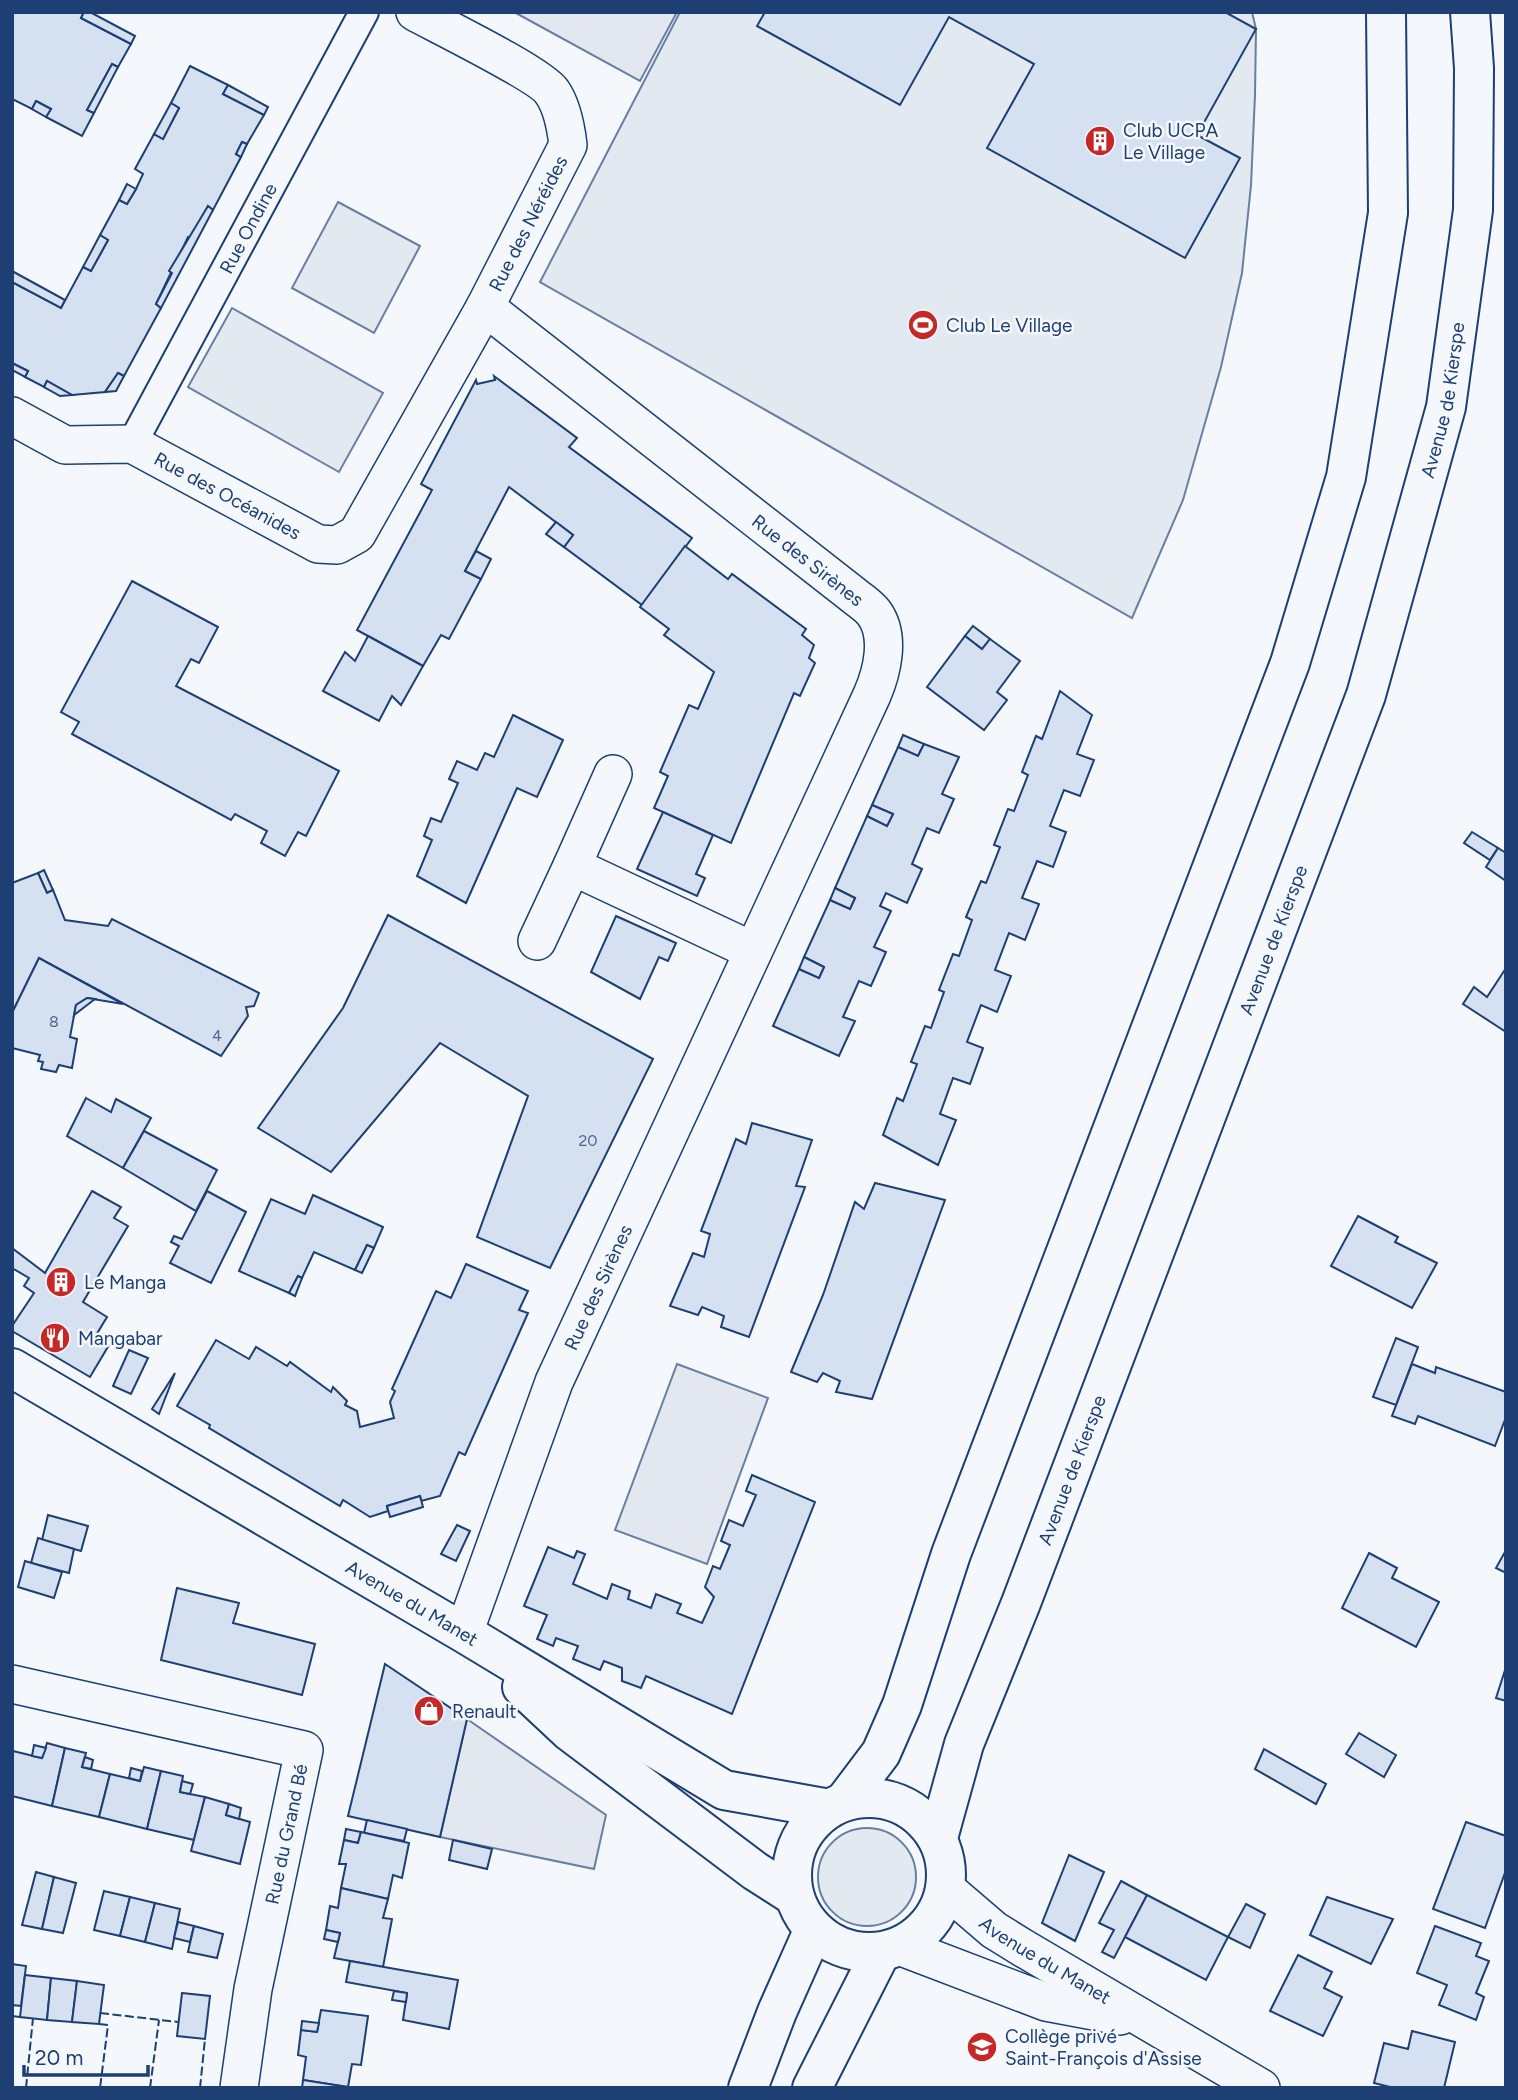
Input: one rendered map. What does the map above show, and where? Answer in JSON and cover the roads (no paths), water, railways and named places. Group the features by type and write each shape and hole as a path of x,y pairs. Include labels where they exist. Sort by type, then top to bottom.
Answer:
{"main road":[{"path":"835,1803 873,1795 900,1802 922,1816 937,1838 945,1862 945,1888 922,1931 890,1949 856,1952 833,1945 813,1931 800,1914 791,1894 789,1872 835,1803 881,1753 907,1692 951,1554 1290,663 1346,477 1388,213 1386,12"},
{"name":"Avenue de Kierspe","path":"937,1838 964,1744 1021,1603 1366,695 1446,407 1473,210 1474,68 1470,12"},
{"name":"Avenue du Manet","path":"12,1368 464,1633 724,1790 835,1803"},
{"path":"464,1633 569,1731 755,1871 791,1894"},
{"path":"748,2088 776,2012 813,1931"},
{"path":"812,2088 890,1949"}],"street":[{"name":"Rue Ondine","path":"132,444 364,12"},
{"name":"Rue des Néréides","path":"415,12 532,76 552,91 566,126 568,145 485,307"},
{"name":"Rue des Océanides","path":"12,416 65,444 132,444 318,544 337,545 358,534 485,307"},
{"name":"Rue des Sirènes","path":"464,1633 554,1382 878,681 884,645 875,614 485,307"},
{"path":"537,941 613,774"},
{"path":"572,866 753,951"},
{"name":"Rue du Grand Bé","path":"12,1684 304,1750 253,1989 239,2088"},
{"name":"Avenue du Manet","path":"945,1888 994,1930 1261,2088"},
{"path":"890,1949 1046,2002 1145,2021"}],"place":[{"name":"Club UCPA Le Village","path":"1100,141"},
{"name":"Club Le Village","path":"923,325"},
{"name":"Le Manga","path":"61,1282"},
{"name":"Mangabar","path":"55,1338"},
{"name":"Renault","path":"429,1711"},
{"name":"Collège privé Saint-François d'Assise","path":"982,2047"}]}
